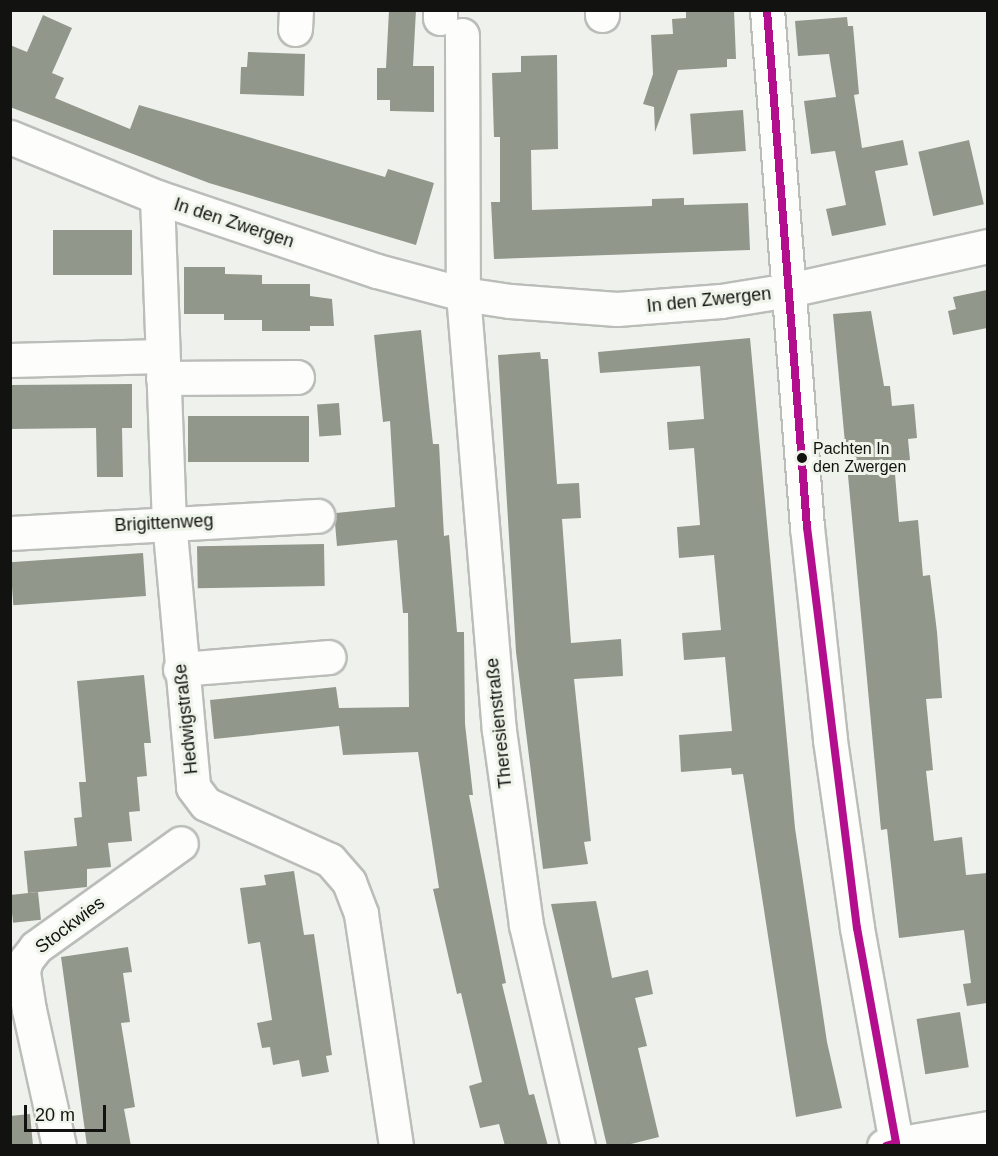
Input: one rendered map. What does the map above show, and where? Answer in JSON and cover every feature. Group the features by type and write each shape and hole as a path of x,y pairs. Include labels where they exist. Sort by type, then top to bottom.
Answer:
{"street":[{"path":"767,10 807,527 830,740 890,1144 987,1128"},
{"path":"447,21 463,294"},
{"name":"In den Zwergen","path":"10,137 157,197 377,271 463,294 618,309 789,291 987,246"},
{"name":"Hedwigstraße","path":"157,197 170,521 180,669 193,787 206,804 330,861 350,882 361,914 396,1146"},
{"name":"Theresienstraße","path":"463,294 499,730 512,836 530,948 578,1146"},
{"path":"10,360 163,367 297,377"},
{"name":"Brigittenweg","path":"10,533 170,521 318,516"},
{"path":"180,669 329,657"},
{"name":"Stockwies","path":"58,1146 20,1010 26,960 36,947 181,843"}],"building":[{"path":"389,10 416,10 413,66 434,66 434,112 390,111 390,100 377,100 377,68 386,68"},
{"path":"686,10 734,10 736,59 727,59 727,67 678,70 655,132 654,107 643,104 653,74 651,35 673,34 672,19 686,18"},
{"path":"43,15 72,28 52,73 64,78 55,98 130,129 139,105 385,177 388,169 434,183 416,245 209,183 10,107 10,45 27,52"},
{"path":"847,17 848,26 853,26 859,94 854,95 862,148 903,140 908,165 875,171 886,225 832,236 826,209 846,205 835,151 811,154 804,101 836,97 829,54 798,56 795,21"},
{"path":"248,52 305,54 304,96 240,94 241,67 247,67"},
{"path":"557,55 558,149 531,150 532,210 652,206 652,199 684,198 684,205 748,203 750,250 494,259 491,202 500,202 500,137 494,137 492,73 521,72 521,56"},
{"path":"743,110 746,151 693,155 690,114"},
{"path":"969,140 984,204 933,216 918,152"},
{"path":"53,230 132,230 132,275 53,275"},
{"path":"184,267 225,267 225,274 262,275 262,284 310,284 310,296 332,299 334,326 310,326 310,331 262,331 262,320 224,320 224,314 184,314"},
{"path":"987,290 987,328 953,335 948,311 956,309 953,297"},
{"path":"871,311 884,386 890,386 892,406 914,404 917,438 908,439 910,460 894,462 899,522 918,520 923,576 930,575 937,632 942,698 926,699 933,770 926,771 934,841 962,837 966,875 987,873 987,1003 967,1006 963,984 971,983 964,930 899,938 887,829 881,830 833,314"},
{"path":"421,330 433,444 439,444 444,536 449,535 457,632 464,632 465,724 473,795 469,795 506,983 502,984 529,1095 534,1094 548,1146 505,1146 499,1124 480,1128 469,1086 482,1082 461,993 457,994 433,889 439,888 418,752 343,755 339,726 214,739 210,700 336,687 339,708 409,707 408,613 403,613 397,540 337,546 335,523 336,513 395,507 390,421 383,422 374,335"},
{"path":"750,338 795,828 827,1042 842,1108 796,1117 743,774 732,775 731,768 681,772 679,735 732,731 725,657 684,660 682,633 721,630 714,555 679,558 677,527 700,525 694,448 669,450 667,422 704,419 700,366 600,373 598,352"},
{"path":"540,352 541,359 548,359 557,484 579,483 581,518 562,519 571,643 621,639 623,676 574,679 591,841 584,842 588,864 543,869 516,652 498,355"},
{"path":"132,384 132,428 122,428 123,477 97,477 96,428 10,429 10,385"},
{"path":"339,403 341,435 319,436 317,405"},
{"path":"188,416 309,416 309,462 188,462"},
{"path":"324,544 325,586 198,588 197,546"},
{"path":"143,553 146,596 13,605 10,562"},
{"path":"144,675 151,743 144,743 147,776 137,777 140,811 129,812 132,841 108,843 111,867 87,869 87,887 28,893 24,851 77,846 74,818 82,817 79,782 86,782 77,681"},
{"path":"294,871 304,935 314,934 332,1055 326,1056 329,1072 302,1077 299,1060 273,1065 270,1047 262,1048 257,1023 272,1020 260,942 248,944 240,888 266,885 264,875"},
{"path":"38,892 41,920 13,923 10,895"},
{"path":"596,901 612,978 648,970 653,994 635,998 647,1046 638,1048 659,1137 623,1146 607,1146 551,904"},
{"path":"128,947 132,972 123,973 130,1022 121,1023 135,1107 124,1109 131,1146 87,1146 61,957"},
{"path":"960,1012 969,1067 925,1074 917,1019"},
{"path":"30,1114 33,1146 10,1146 10,1116"}],"transit line":[{"path":"767,10 807,527 857,928 896,1143 886,1146"}],"place":[{"name":"Pachten In den Zwergen","path":"802,458"}]}
